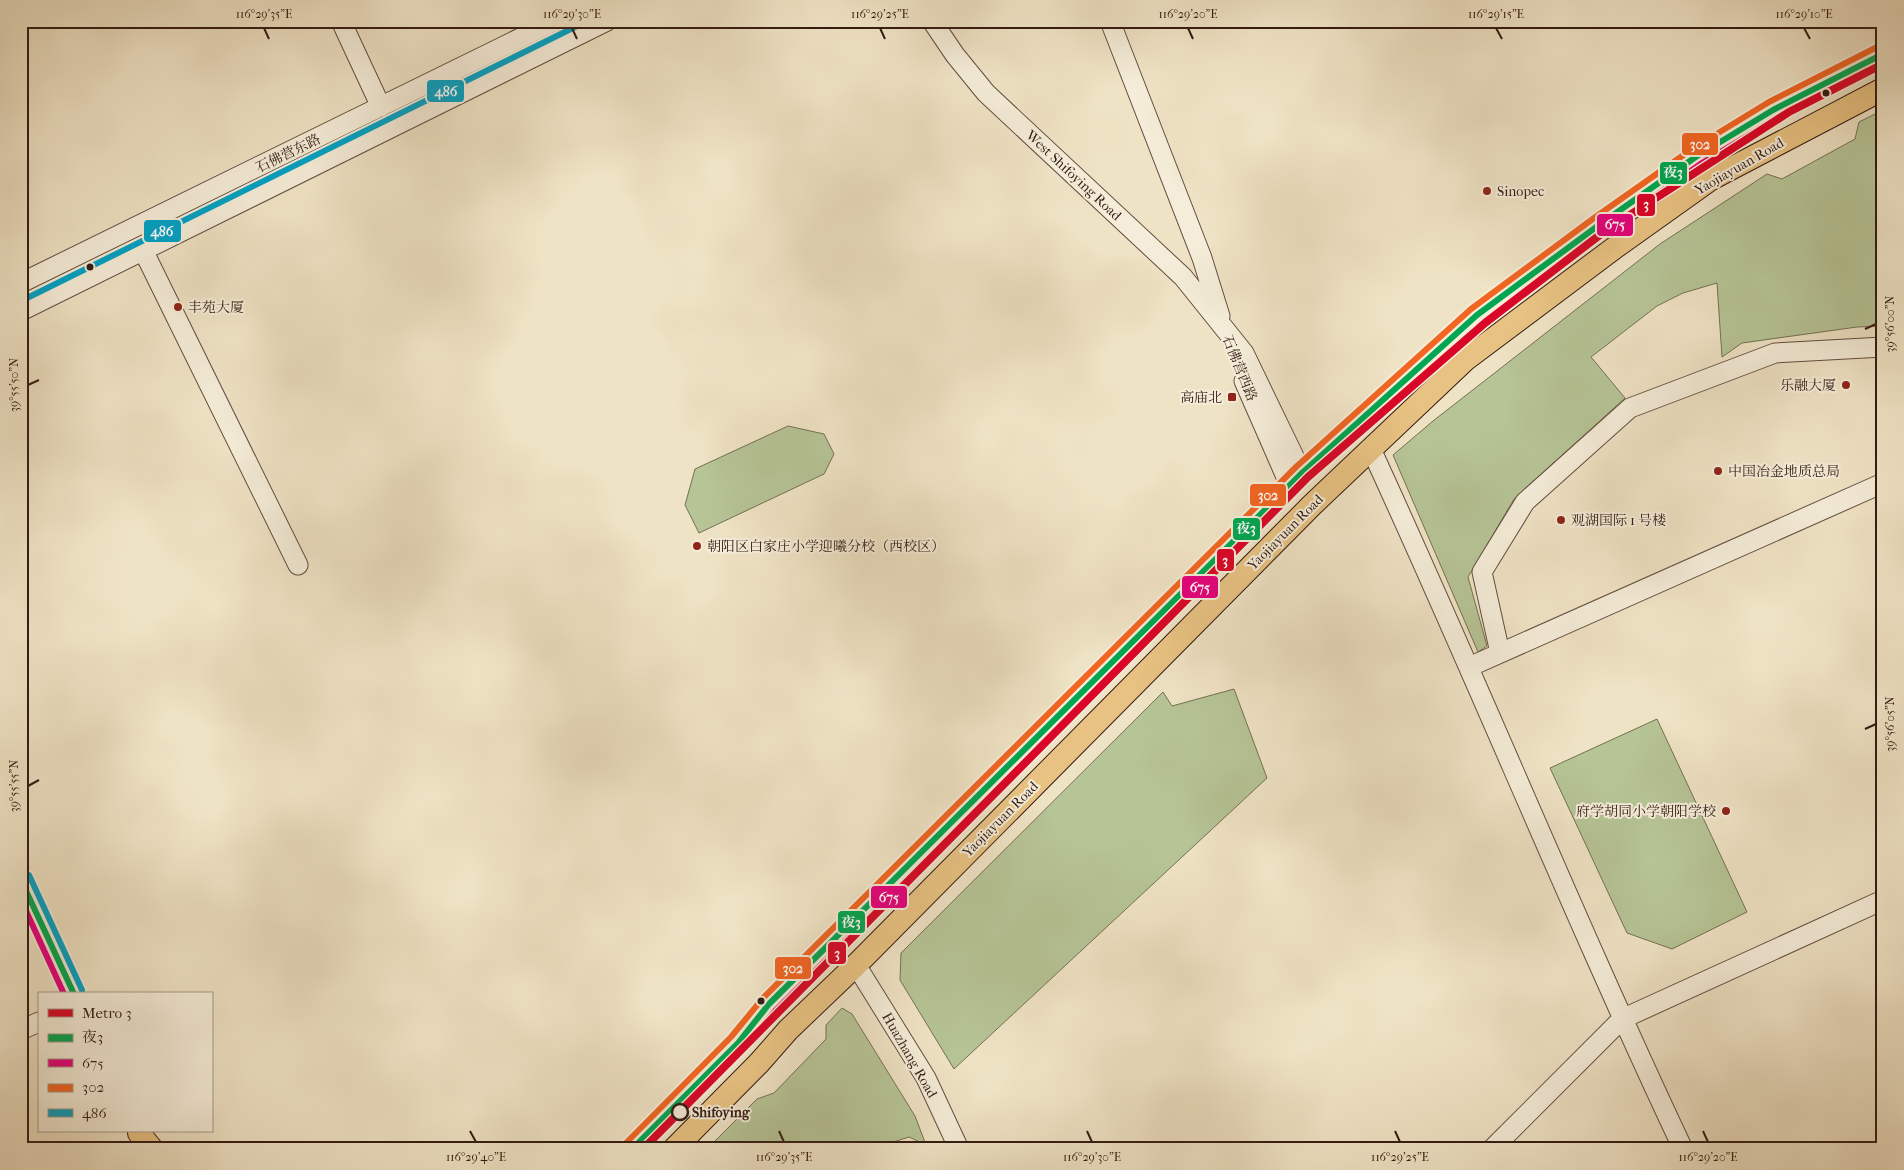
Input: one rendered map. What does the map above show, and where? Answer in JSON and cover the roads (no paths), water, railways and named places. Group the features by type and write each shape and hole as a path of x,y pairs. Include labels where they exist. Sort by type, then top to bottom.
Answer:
{"main road":[{"name":"Yaojiayuan Road","path":"632,1149 738,1043 769,1004 1296,479 1477,314 1697,156 1773,110 1883,54"},
{"name":"Yaojiayuan Road","path":"674,1149 788,1030 856,965 1312,504 1465,360 1625,240 1711,180 1883,89"}],"street":[{"path":"341,21 381,107"},
{"name":"石佛营东路","path":"21,283 555,21"},
{"name":"石佛营东路","path":"21,311 607,21"},
{"name":"West Shifoying Road","path":"932,21 955,55 986,93 1183,276 1222,324"},
{"path":"1110,21 1202,258 1222,324"},
{"path":"144,250 298,565"},
{"name":"石佛营西路","path":"1222,324 1244,353 1296,479"},
{"path":"1500,653 1482,572 1524,502 1630,408 1775,353 1883,347"},
{"path":"1371,449 1469,667 1622,1019 1683,1149"},
{"path":"1469,667 1883,483"},
{"path":"21,880 73,992"},
{"path":"1492,1149 1622,1019 1883,900"},
{"name":"Huazhang Road","path":"856,965 926,1078 959,1149"},
{"path":"21,1030 38,1022"}],"metro line":[{"name":"3","path":"643,1149 1308,477 1485,323 1605,231 1789,112 1883,64"}],"place":[{"name":"Sinopec","path":"1487,191"},
{"name":"丰苑大厦","path":"178,307"},
{"name":"乐融大厦","path":"1846,385"},
{"name":"高庙北","path":"1232,397"},
{"name":"中国冶金地质总局","path":"1718,471"},
{"name":"观湖国际 1 号楼","path":"1561,520"},
{"name":"朝阳区白家庄小学迎曦分校（西校区）","path":"697,546"},
{"name":"府学胡同小学朝阳学校","path":"1726,811"},
{"name":"Shifoying","path":"680,1112"}]}
